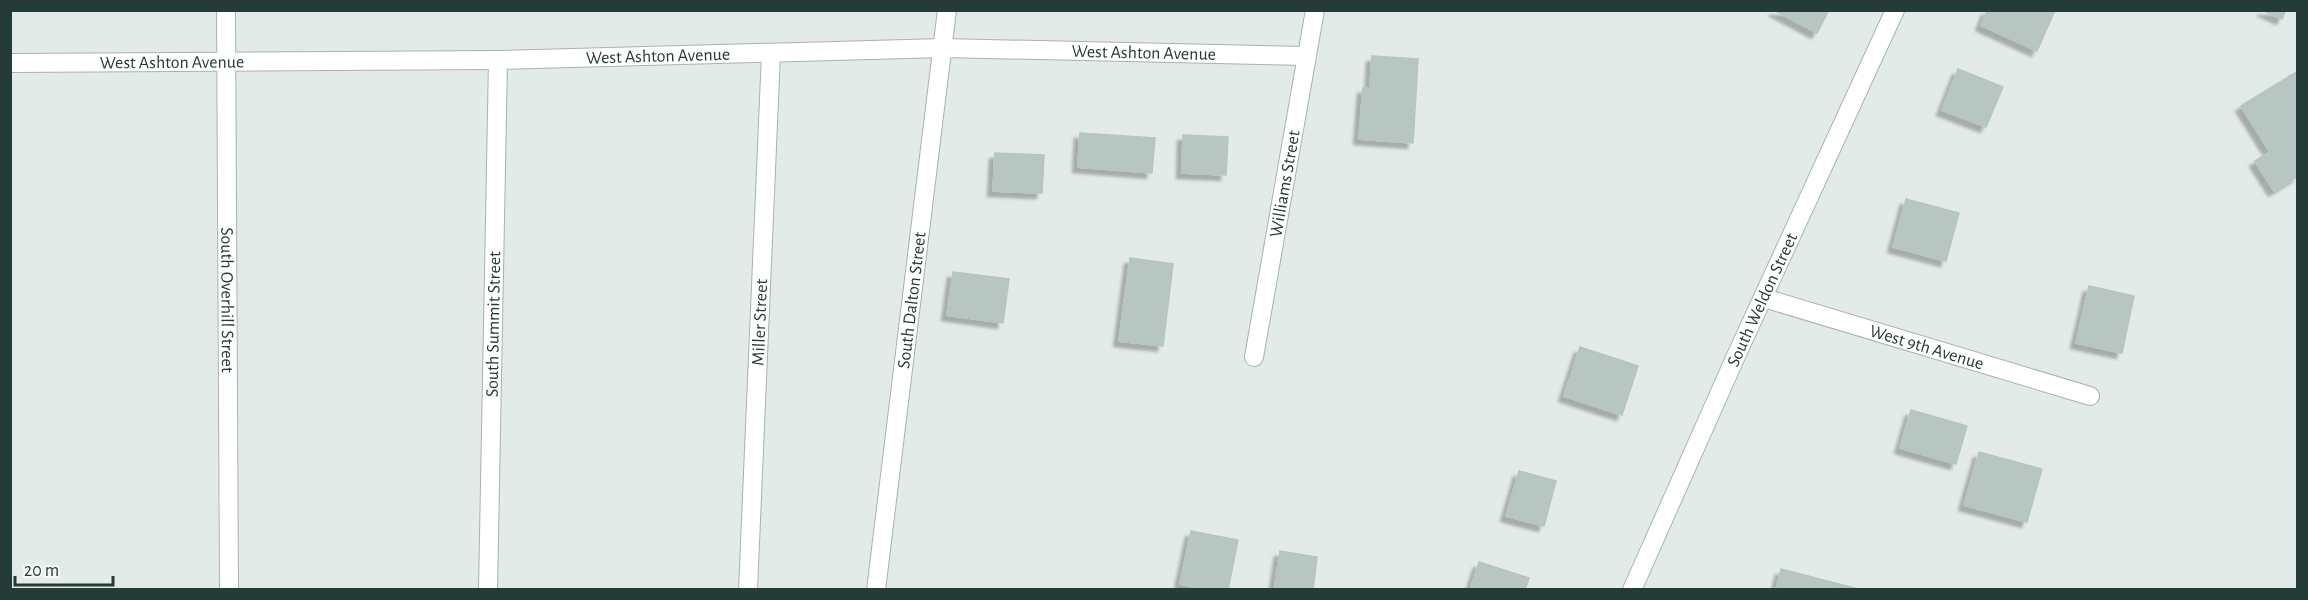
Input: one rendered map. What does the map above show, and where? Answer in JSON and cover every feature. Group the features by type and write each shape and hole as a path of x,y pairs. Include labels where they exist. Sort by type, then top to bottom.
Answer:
{"street":[{"name":"South Overhill Street","path":"226,10 228,590"},
{"name":"South Dalton Street","path":"876,590 947,10"},
{"name":"Williams Street","path":"1254,357 1315,10"},
{"name":"South Weldon Street","path":"1632,590 1895,10"},
{"name":"West Ashton Avenue","path":"10,63 498,60 943,48 1306,56"},
{"name":"Miller Street","path":"748,590 771,53"},
{"name":"South Summit Street","path":"488,590 498,60"},
{"name":"West 9th Avenue","path":"1764,298 2090,396"}],"building":[{"path":"1774,10 1829,10 1817,33"},
{"path":"1987,10 2055,10 2037,51 1981,25"},
{"path":"2262,10 2286,10 2282,19"},
{"path":"1372,56 1418,59 1413,143 1359,139 1363,88 1370,88"},
{"path":"1958,69 2003,87 1986,127 1942,110"},
{"path":"2298,71 2298,176 2274,191 2255,161 2270,152 2241,106"},
{"path":"1080,133 1155,138 1152,173 1078,167"},
{"path":"1183,135 1228,137 1226,175 1182,173"},
{"path":"995,153 1044,155 1042,193 993,191"},
{"path":"1906,199 1959,213 1946,261 1893,247"},
{"path":"1130,258 1173,264 1163,346 1119,341"},
{"path":"953,272 1009,279 1003,323 947,315"},
{"path":"2089,286 2134,296 2122,353 2076,343"},
{"path":"1580,347 1638,366 1622,415 1564,396"},
{"path":"1911,410 1967,426 1956,464 1900,448"},
{"path":"1979,452 2042,469 2027,522 1964,505"},
{"path":"1519,471 1556,481 1544,526 1506,516"},
{"path":"1191,531 1238,540 1228,590 1206,590 1180,584"},
{"path":"1280,551 1317,557 1313,590 1274,590"},
{"path":"1479,562 1529,578 1525,590 1470,590"},
{"path":"1781,569 1862,590 1776,590"}]}
